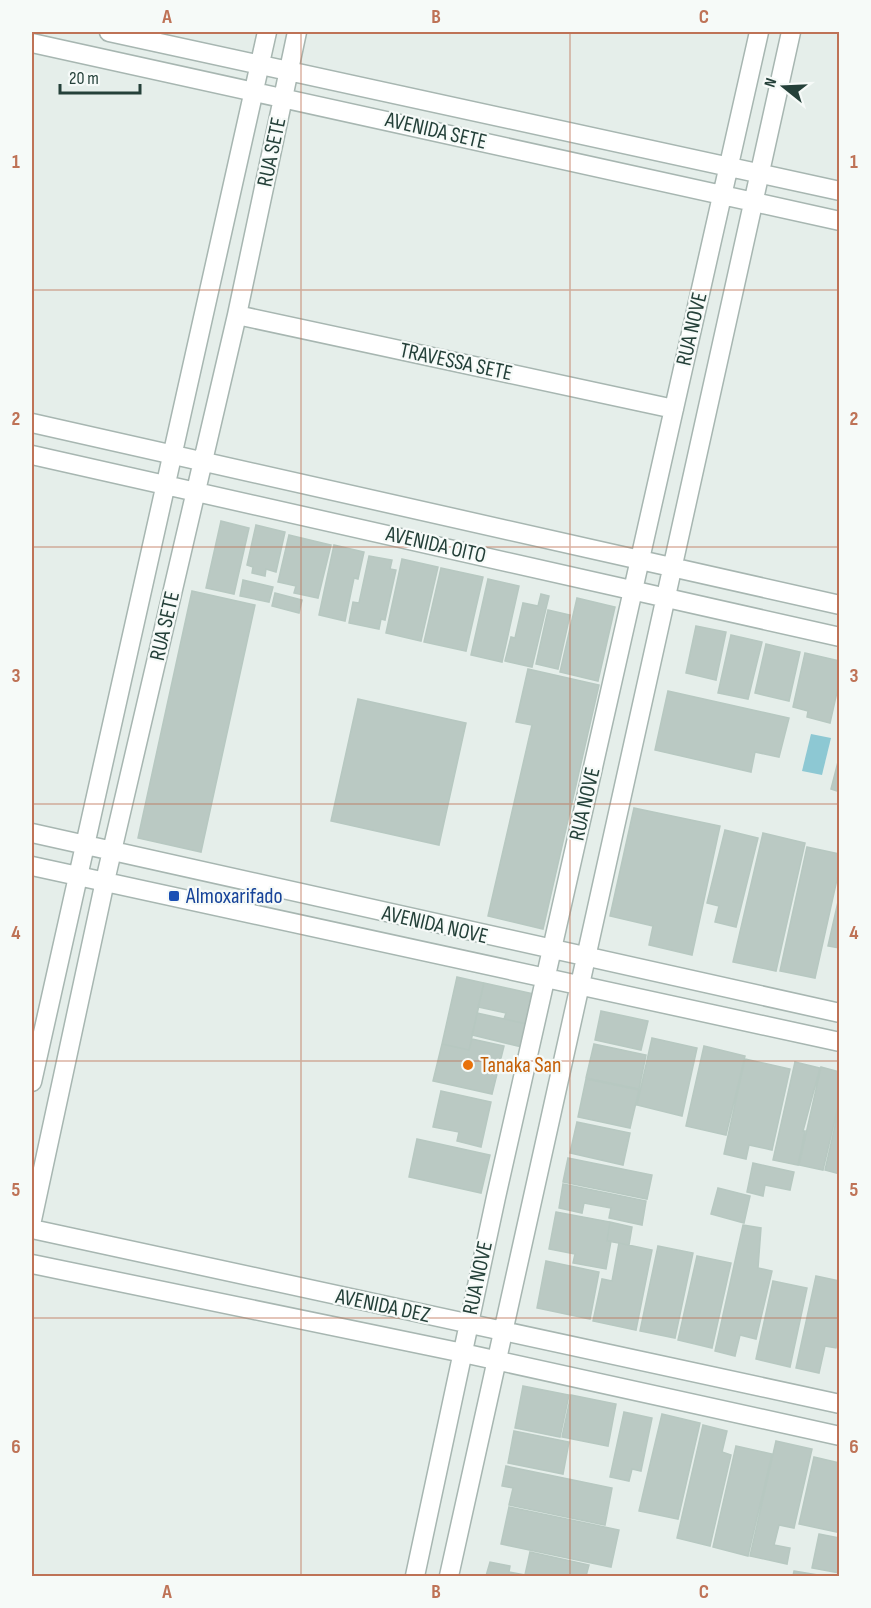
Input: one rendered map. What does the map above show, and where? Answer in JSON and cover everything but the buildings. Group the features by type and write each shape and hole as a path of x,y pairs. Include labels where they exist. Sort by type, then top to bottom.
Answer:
{"street":[{"name":"AVENIDA SETE","path":"109,32 840,191"},
{"name":"RUA SETE","path":"32,1082 267,32"},
{"name":"RUA SETE","path":"32,1220 105,881 237,315 297,32"},
{"name":"RUA NOVE","path":"415,1576 545,976 759,32"},
{"name":"RUA NOVE","path":"449,1576 791,32"},
{"name":"AVENIDA SETE","path":"32,43 840,221"},
{"name":"TRAVESSA SETE","path":"237,315 674,409"},
{"name":"AVENIDA OITO","path":"32,423 840,605"},
{"name":"AVENIDA OITO","path":"32,455 840,637"},
{"name":"AVENIDA NOVE","path":"32,833 551,951 840,1013"},
{"name":"AVENIDA NOVE","path":"32,866 840,1042"},
{"name":"AVENIDA DEZ","path":"32,1229 840,1404"},
{"name":"AVENIDA DEZ","path":"32,1264 462,1353 840,1436"}],"water":[{"path":"811,734 831,738 822,775 802,771"}],"place":[{"name":"Almoxarifado","path":"174,896"},
{"name":"Tanaka San","path":"468,1065"}]}
